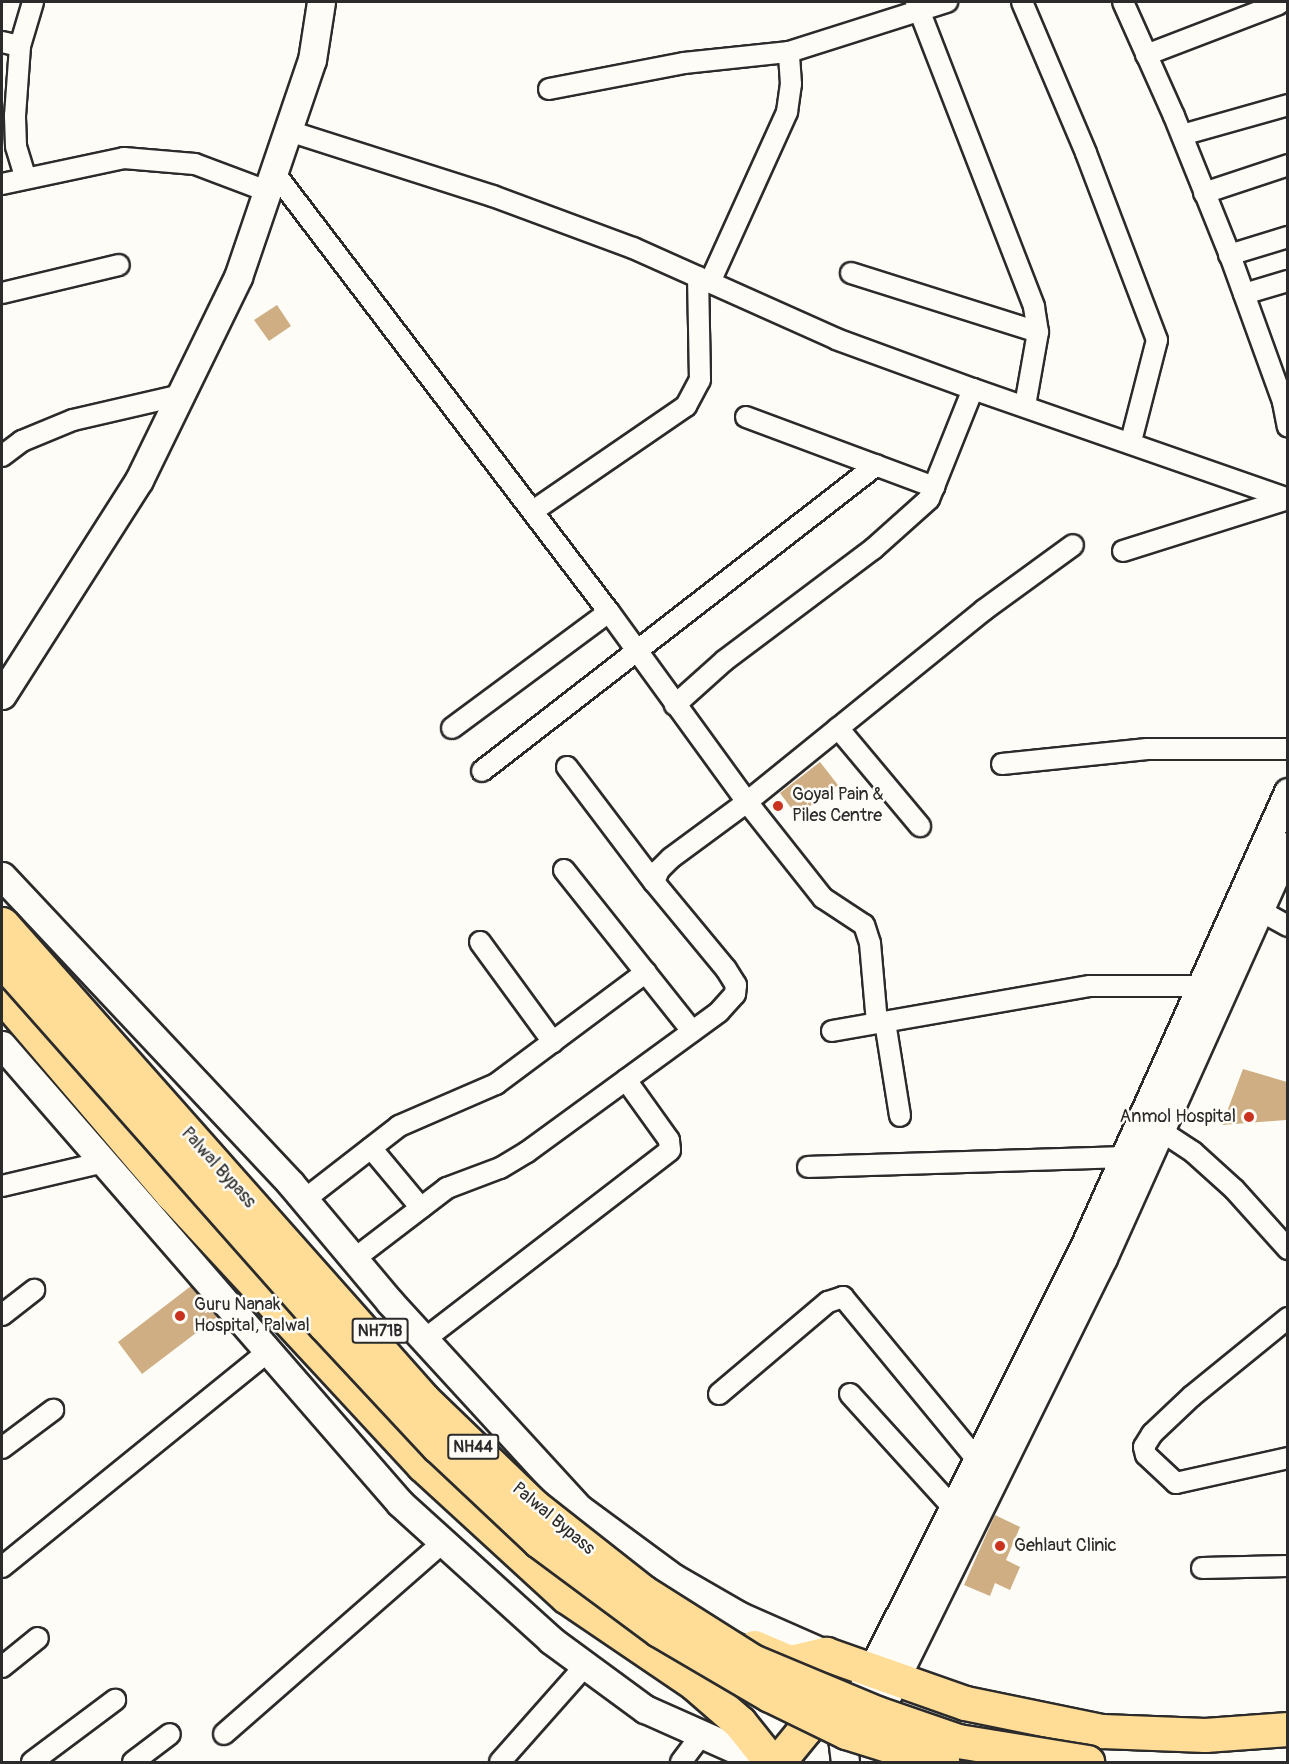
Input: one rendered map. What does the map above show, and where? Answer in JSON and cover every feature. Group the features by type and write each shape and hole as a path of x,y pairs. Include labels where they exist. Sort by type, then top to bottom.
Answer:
{"highway":[{"name":"NH71B","path":"2,907 428,1384 567,1518 682,1604 766,1654 790,1662 826,1654"},
{"name":"Palwal Bypass","path":"2,924 423,1399 535,1507 643,1592 752,1661 866,1709 958,1741 1087,1762"},
{"name":"Palwal Bypass","path":"2,960 325,1325 438,1446 539,1541 659,1630 770,1695 846,1732 942,1762"},
{"path":"2,995 172,1194 423,1465 566,1596 694,1683 740,1723 771,1762"},
{"path":"778,1762 793,1748 820,1704 827,1675 826,1654 966,1703 1102,1731 1204,1735 1287,1729"}],"street":[{"path":"25,176 16,146 11,44 33,2"},
{"path":"2,695 139,480 238,277 312,60 321,2"},
{"path":"549,89 684,63 789,52 917,7 947,2"},
{"path":"1022,2 1131,266 1156,340 1131,441"},
{"path":"1123,2 1182,135 1229,255 1283,402 1287,427"},
{"path":"1146,55 1279,4"},
{"path":"917,7 1021,266 1038,332 1024,406"},
{"path":"533,511 686,406 700,380 704,279 787,112 792,84 789,52"},
{"path":"1182,135 1287,105"},
{"path":"289,131 493,196 633,248 836,339 973,389 1131,441 1287,499"},
{"path":"2,184 25,176 97,161 153,159 195,164 270,181 533,511 747,802 823,898 864,925 870,943 881,1023 900,1116"},
{"path":"1204,193 1287,165"},
{"path":"1229,255 1287,237"},
{"path":"2,293 119,265"},
{"path":"851,273 1038,332"},
{"path":"1244,294 1287,281"},
{"path":"675,705 724,661 873,549 928,499 973,389"},
{"path":"2,456 22,441 73,420 181,395"},
{"path":"746,417 934,487"},
{"path":"482,771 638,653 876,465"},
{"path":"1123,551 1287,499"},
{"path":"654,882 659,870 671,858 747,802 984,610 1073,545"},
{"path":"452,728 609,612"},
{"path":"838,728 920,826"},
{"path":"1002,764 1147,749 1287,749"},
{"path":"354,1259 447,1188 528,1152 719,1012 735,994 736,985 703,938 654,882 567,767"},
{"path":"845,1762 842,1740 866,1709 955,1510 1124,1157 1151,1124 1250,905 1287,792"},
{"path":"882,1674 1087,1290 1202,986 1287,846"},
{"path":"564,870 692,1031"},
{"path":"2,876 304,1200 425,1340 580,1509 674,1578 740,1616 826,1654"},
{"path":"1250,905 1287,926"},
{"path":"480,942 553,1042"},
{"path":"304,1200 371,1148 420,1114 496,1084 646,972"},
{"path":"832,1031 1090,986 1202,986"},
{"path":"2,1045 400,1503 551,1640 645,1709 764,1762"},
{"path":"425,1340 670,1150 669,1140 626,1080"},
{"path":"1151,1124 1234,1189 1287,1249"},
{"path":"371,1148 421,1208"},
{"path":"808,1167 1124,1157"},
{"path":"2,1186 104,1162"},
{"path":"2,1315 34,1290"},
{"path":"719,1394 828,1302 843,1297 978,1462"},
{"path":"1287,1318 1192,1396 1152,1434 1144,1447 1146,1455 1176,1483 1287,1458"},
{"path":"2,1567 269,1352"},
{"path":"850,1394 955,1510"},
{"path":"2,1448 53,1410"},
{"path":"224,1734 443,1542"},
{"path":"1202,1568 1287,1566"},
{"path":"2,1667 38,1638"},
{"path":"500,1762 585,1666"},
{"path":"32,1762 115,1700"},
{"path":"134,1762 170,1734"},
{"path":"681,1762 701,1735"}],"building":[{"path":"277,305 291,326 269,341 254,320"},
{"path":"820,762 838,785 797,816 780,793"},
{"path":"1243,1069 1287,1082 1286,1120 1222,1125"},
{"path":"191,1286 217,1317 142,1374 118,1342"},
{"path":"995,1515 1020,1527 1006,1560 1020,1567 1010,1590 995,1583 990,1596 964,1585"}],"place":[{"name":"Goyal Pain & Piles Centre","path":"778,806"},
{"name":"Anmol Hospital","path":"1249,1117"},
{"name":"Guru Nanak Hospital, Palwal","path":"180,1316"},
{"name":"Gehlaut Clinic","path":"1000,1546"}]}
